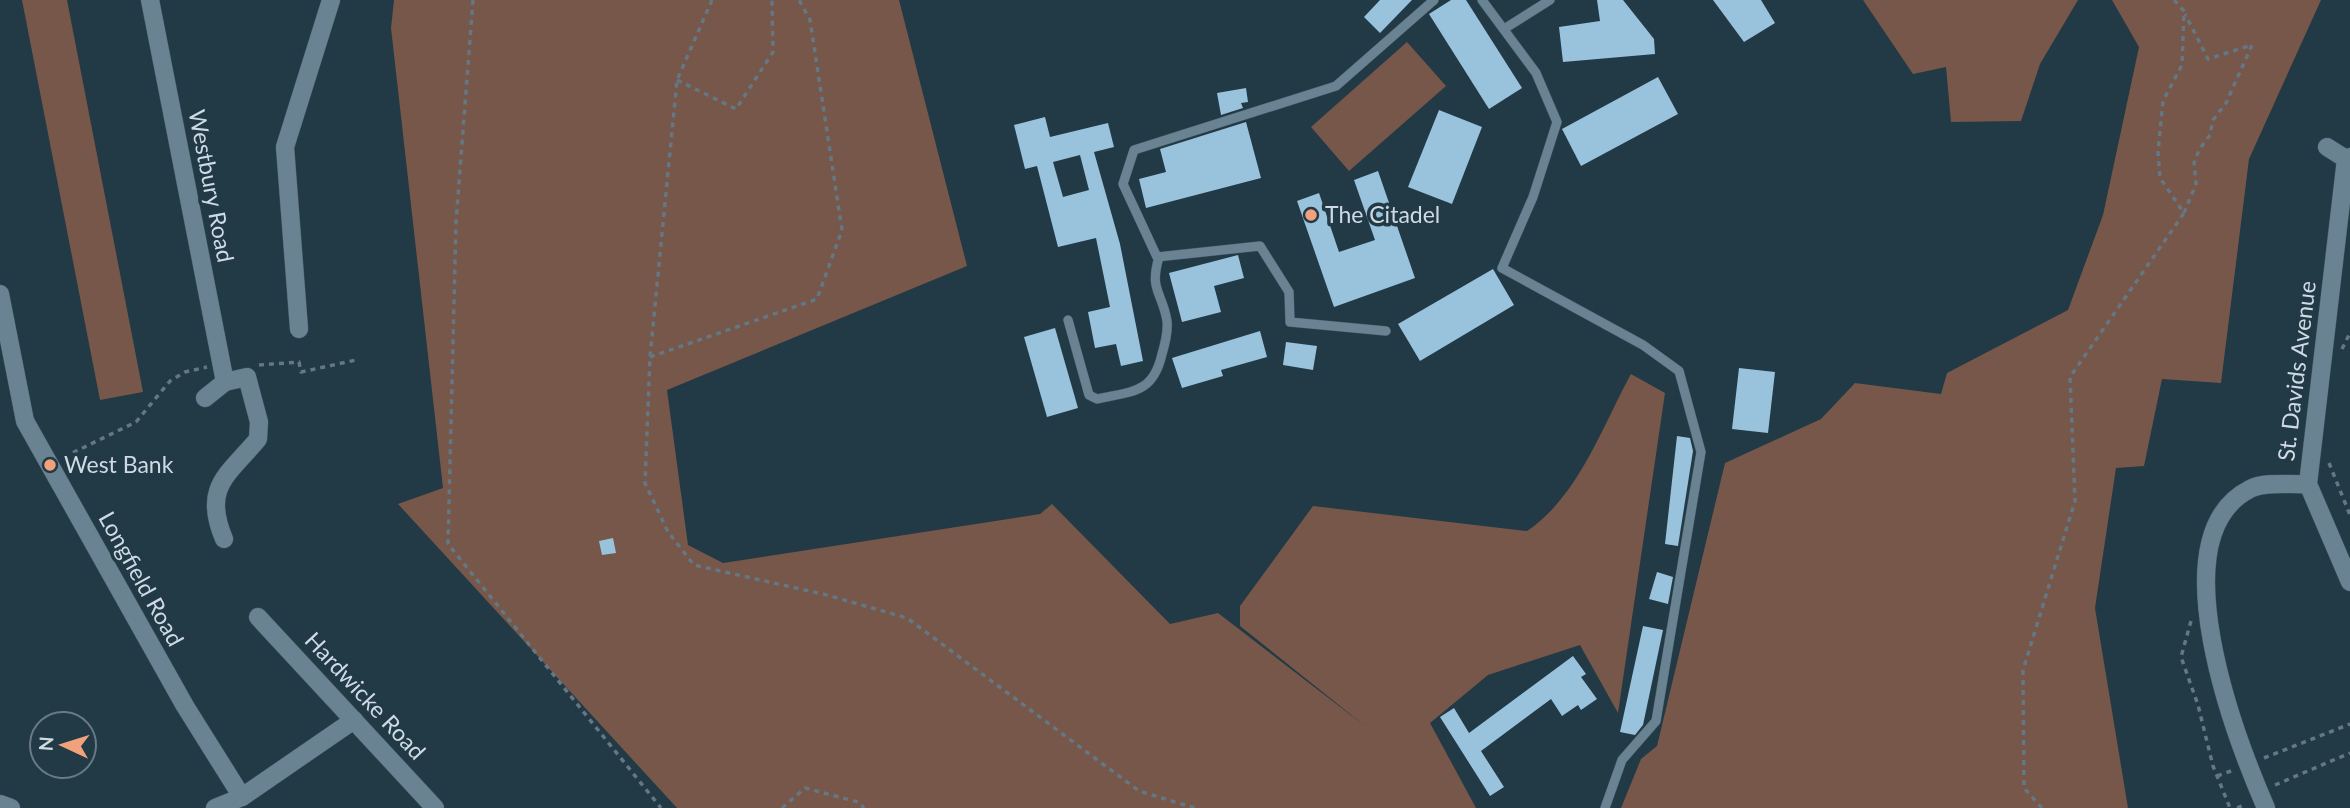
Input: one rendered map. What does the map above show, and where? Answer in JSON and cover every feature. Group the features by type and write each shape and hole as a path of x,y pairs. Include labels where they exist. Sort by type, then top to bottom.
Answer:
{"street":[{"name":"Westbury Road","path":"150,0 222,371"},
{"path":"299,329 285,147 331,0"},
{"name":"St. Davids Avenue","path":"2328,146 2348,158 2308,484 2350,582"},
{"name":"Longfield Road","path":"0,294 25,421 185,706 242,797"},
{"path":"205,398 222,371 247,377 259,422 258,439 231,466 215,495 215,517 224,539"},
{"path":"2263,800 2217,672 2206,578 2210,548 2221,516 2234,499 2252,487 2308,484"},
{"name":"Hardwicke Road","path":"258,617 435,808"},
{"path":"215,808 242,797 354,720"},
{"path":"0,804 10,808"}],"lane":[{"path":"1068,320 1089,395 1097,399 1144,388 1158,374 1167,323 1153,278 1159,257 1123,184 1134,150 1336,86 1434,0"},
{"path":"1482,0 1536,73 1557,122 1533,197 1502,268 1633,339 1679,371 1702,452 1657,721 1622,760 1605,808"},
{"path":"1504,29 1550,0"},
{"path":"1159,257 1260,246 1289,292 1290,322 1386,331"}],"path":[{"path":"473,0 456,222 449,544 661,808"},
{"path":"712,0 677,80 649,357 645,483 668,532 694,565 827,595 906,618 1139,791 1195,808"},
{"path":"677,80 736,109 773,52 772,0"},
{"path":"649,357 817,299 842,230 810,20 799,0"},
{"path":"2042,808 2024,788 2023,670 2075,501 2070,377 2184,213 2196,184 2194,163 2199,150 2210,135 2213,120 2226,103 2252,45 2208,59 2184,11 2174,0"},
{"path":"2184,11 2182,65 2163,101 2158,152 2161,178 2184,213"},
{"path":"2337,356 2350,333"},
{"path":"50,465 136,422 170,381 185,372 222,371 299,362 301,372 356,360"},
{"path":"2326,455 2350,515"},
{"path":"2249,765 2350,724"},
{"path":"2263,800 2350,753"},
{"path":"782,808 805,788 858,802 864,808"}],"shaded area":[{"path":"22,0 67,0 143,392 100,400"},
{"path":"394,0 899,0 967,266 667,390 688,545 723,563 1040,514 1052,504 1170,624 1218,613 1365,726 1240,626 1240,606 1313,506 1527,531 1561,500 1575,480 1631,374 1665,393 1618,713 1580,645 1488,675 1430,723 1476,808 677,808 398,504 443,488 391,28"},
{"path":"1863,0 2078,0 2040,64 2021,121 1951,122 1946,67 1913,74"},
{"path":"2112,0 2321,0 2249,159 2221,383 2162,379 2144,466 2116,468 2095,608 2128,808 1621,808 1641,759 1657,746 1725,463 1821,419 1855,383 1941,394 1947,373 2068,310 2103,215 2139,47"},
{"path":"1407,42 1446,86 1349,171 1311,127"}],"building":[{"path":"1380,0 1412,0 1380,33 1364,17"},
{"path":"1451,0 1466,0 1522,88 1489,109 1429,14"},
{"path":"1597,0 1623,0 1654,39 1655,54 1563,62 1559,27 1600,21"},
{"path":"1713,0 1761,0 1775,23 1744,42"},
{"path":"1658,77 1678,114 1581,166 1562,129"},
{"path":"1246,88 1248,102 1241,103 1243,108 1221,115 1217,93"},
{"path":"1439,110 1482,127 1452,204 1408,187"},
{"path":"1045,117 1050,137 1108,123 1114,147 1094,152 1120,244 1143,361 1121,366 1116,344 1095,348 1088,312 1110,307 1096,238 1058,247 1037,166 1025,169 1014,125","holes":["1080,155 1089,190 1063,197 1053,162"]},
{"path":"1246,122 1261,178 1146,208 1139,179 1166,172 1160,149"},
{"path":"1378,171 1415,278 1334,307 1297,201 1319,193 1339,252 1375,240 1354,180"},
{"path":"1238,255 1244,278 1214,286 1221,312 1182,322 1169,273"},
{"path":"1493,269 1514,305 1420,361 1398,324"},
{"path":"1055,328 1078,408 1047,417 1024,337"},
{"path":"1260,331 1267,357 1221,370 1223,376 1182,388 1172,358"},
{"path":"1286,342 1317,346 1313,370 1283,365"},
{"path":"1739,368 1775,372 1768,433 1732,429"},
{"path":"1677,436 1690,438 1693,451 1678,546 1665,544"},
{"path":"613,538 616,553 602,555 599,541"},
{"path":"1657,572 1673,577 1668,604 1649,599"},
{"path":"1643,626 1663,630 1643,725 1635,735 1620,732"},
{"path":"1573,656 1586,674 1581,677 1597,699 1581,710 1578,705 1562,716 1551,699 1481,751 1504,787 1490,796 1440,717 1454,708 1469,733"}],"place":[{"name":"The Citadel","path":"1311,215"},
{"name":"West Bank","path":"50,465"}]}
